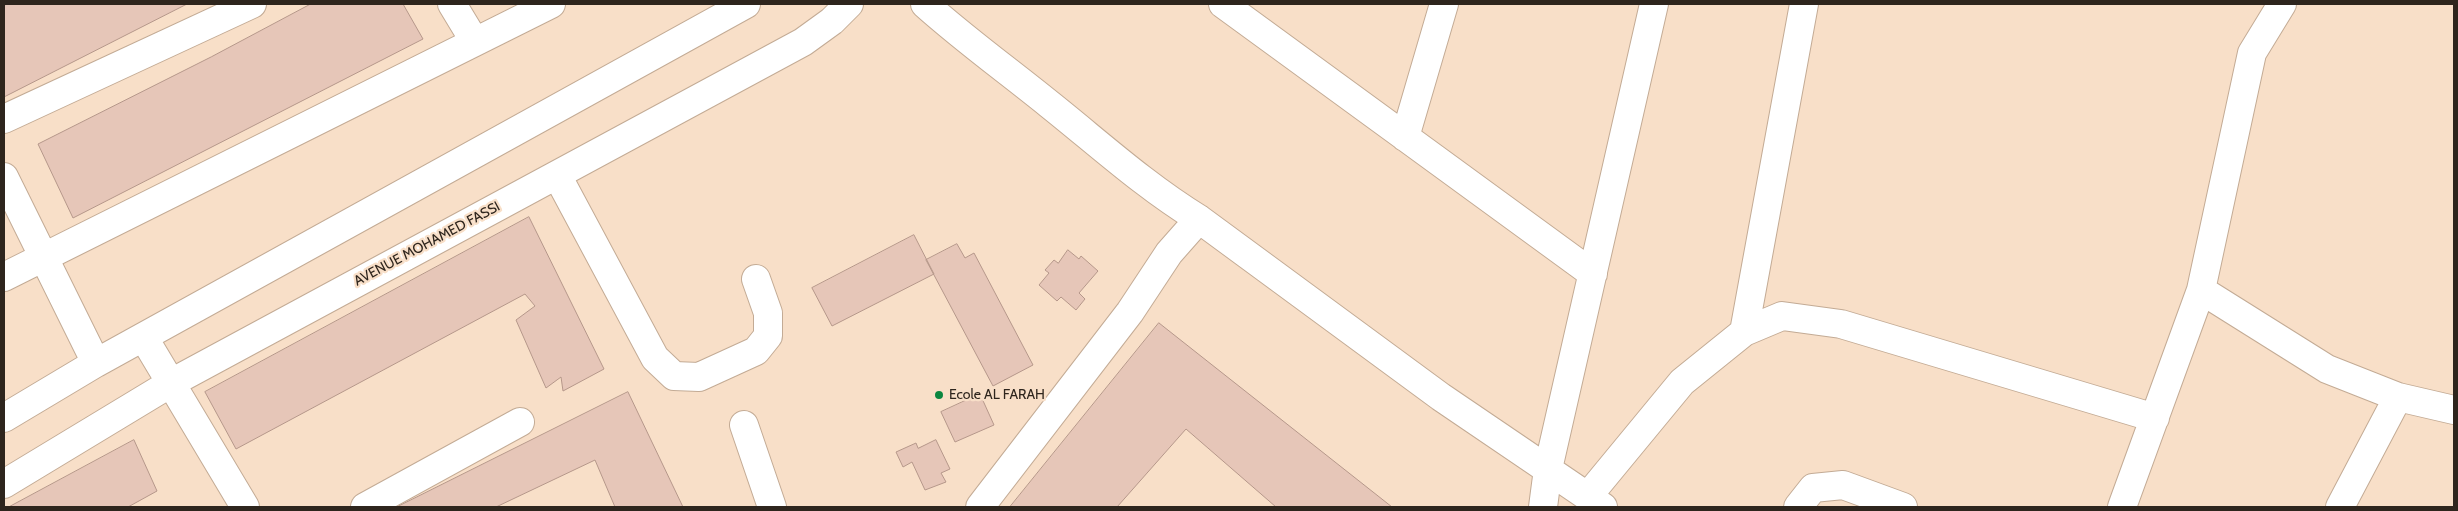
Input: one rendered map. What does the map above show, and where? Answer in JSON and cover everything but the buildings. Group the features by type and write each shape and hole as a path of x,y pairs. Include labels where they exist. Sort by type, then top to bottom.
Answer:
{"street":[{"path":"4,120 252,4"},
{"path":"452,4 475,42"},
{"path":"4,277 44,255 551,4"},
{"path":"4,418 96,363 746,4"},
{"name":"AVENUE MOHAMED FASSI","path":"4,484 172,383 803,42 832,21 849,4"},
{"path":"925,4 960,36 1048,103 1165,198 1199,219 1441,397 1596,502 1682,382 1744,332 1782,316 1841,324 2154,418"},
{"path":"1223,4 1593,274"},
{"path":"1405,137 1444,4"},
{"path":"1543,507 1548,469 1654,4"},
{"path":"1744,332 1804,4"},
{"path":"2122,507 2201,290 2252,53 2282,4"},
{"path":"557,175 655,358 674,376 699,377 756,351 768,336 768,314 756,279"},
{"path":"4,177 96,363"},
{"path":"980,507 1130,312 1169,253 1199,219"},
{"path":"2201,290 2327,369 2398,397 2454,410"},
{"path":"144,338 245,507"},
{"path":"2340,507 2398,397"},
{"path":"365,507 520,422"},
{"path":"744,425 772,507"},
{"path":"1798,507 1813,488 1842,485 1903,507"}],"place":[{"name":"Ecole AL FARAH","path":"939,395"}]}
